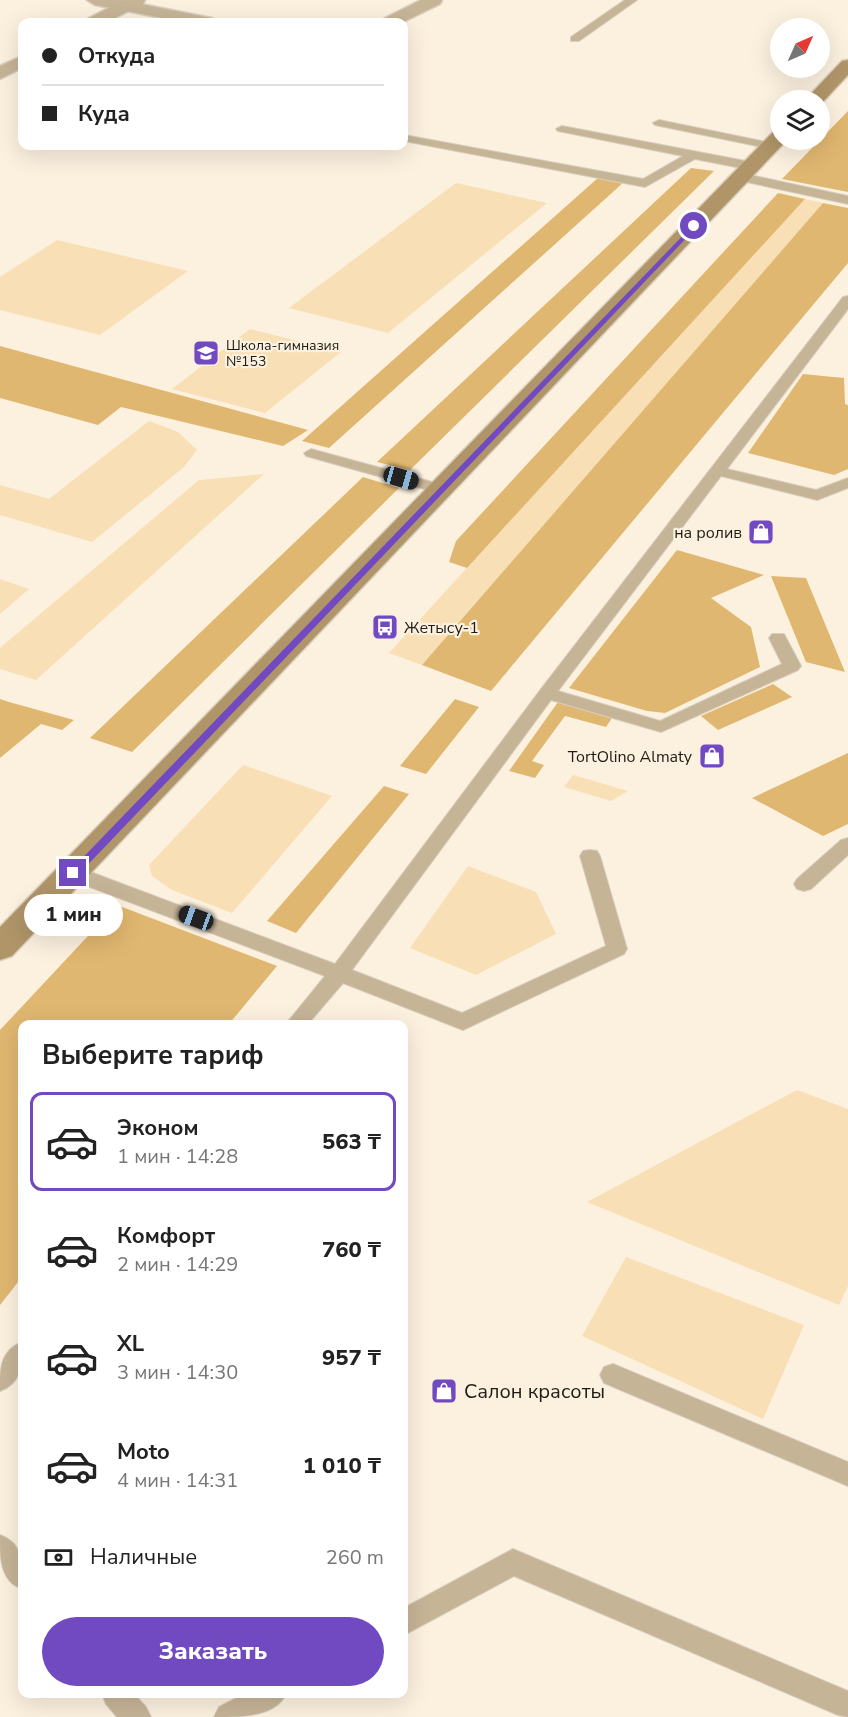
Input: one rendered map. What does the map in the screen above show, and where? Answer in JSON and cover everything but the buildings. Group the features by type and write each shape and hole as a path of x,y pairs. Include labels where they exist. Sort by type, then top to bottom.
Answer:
{"main road":[{"path":"824,90 848,65"},
{"path":"0,948 770,146"}],"street":[{"path":"95,0 131,3 190,18"},
{"path":"399,18 434,0"},
{"path":"103,18 131,3"},
{"path":"0,74 18,64"}],"lane":[{"path":"575,39 632,0"},
{"path":"659,123 770,140"},
{"path":"562,129 693,155 848,200"},
{"path":"408,139 645,183 693,155"},
{"path":"299,1020 339,972 547,693 847,302"},
{"path":"311,453 442,489"},
{"path":"717,471 816,495 848,483"},
{"path":"547,693 661,727 792,666 778,638"},
{"path":"804,884 848,844"},
{"path":"73,873 339,972 463,1022 617,949 590,856"},
{"path":"613,1376 848,1474"},
{"path":"0,1547 18,1571"},
{"path":"408,1620 513,1562 848,1705"},
{"path":"119,1698 136,1717"},
{"path":"245,1715 267,1698"}],"shaded area":[{"path":"848,111 848,192 782,179 810,150 830,150 830,130"},
{"path":"691,168 714,171 410,470 377,462"},
{"path":"599,177 624,182 329,448 302,441"},
{"path":"456,183 547,203 388,333 289,308"},
{"path":"778,193 805,199 467,568 449,562 456,541"},
{"path":"805,199 823,203 422,665 389,653"},
{"path":"823,203 848,208 848,263 491,691 422,665"},
{"path":"57,240 188,271 100,335 0,310 0,277"},
{"path":"250,329 341,352 265,413 172,389"},
{"path":"0,346 308,430 283,446 121,407 98,425 0,398"},
{"path":"803,374 844,378 845,404 848,405 848,469 834,475 748,453"},
{"path":"149,421 178,432 197,450 184,467 92,542 0,515 0,485 49,499"},
{"path":"264,474 36,680 0,669 0,648 199,480"},
{"path":"363,477 399,488 132,752 90,738"},
{"path":"677,550 764,575 711,598 751,627 760,667 665,713 647,711 569,688"},
{"path":"771,576 806,578 845,672 806,662"},
{"path":"0,579 29,589 0,614"},
{"path":"773,684 792,697 718,730 701,716"},
{"path":"0,699 74,720 62,730 41,724 0,758"},
{"path":"455,699 479,707 426,774 400,766"},
{"path":"558,702 612,718 606,727 565,716 532,761 544,765 535,778 509,771"},
{"path":"848,753 848,824 823,836 752,798"},
{"path":"243,765 332,796 232,913 172,890 152,876 149,865"},
{"path":"573,775 628,791 611,801 564,787"},
{"path":"384,786 409,794 296,933 267,921"},
{"path":"468,866 536,892 556,934 476,975 410,948"},
{"path":"117,905 277,966 232,1020 18,1020 18,1282 0,1305 0,1030"},
{"path":"797,1090 848,1109 848,1286 839,1305 587,1202"},
{"path":"626,1257 804,1325 763,1419 582,1336"}],"place":[{"name":"Школа-гимназия №153","path":"206,353"},
{"name":"на ролив","path":"761,532"},
{"name":"Жетысу-1","path":"385,627"},
{"name":"TortOlino Almaty","path":"712,756"},
{"name":"Салон красоты","path":"444,1391"}],"route":[{"path":"73,873 694,226"}]}
